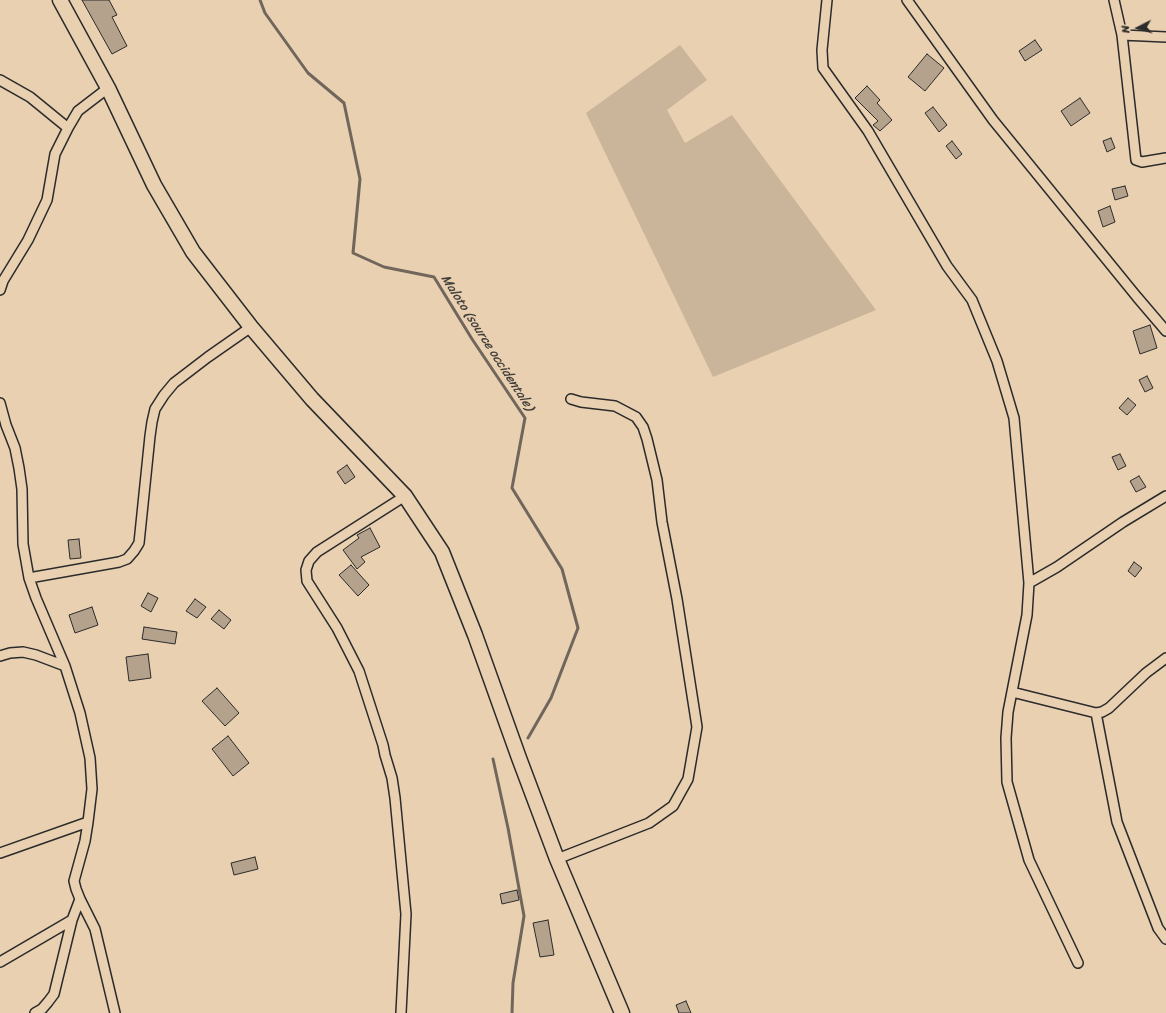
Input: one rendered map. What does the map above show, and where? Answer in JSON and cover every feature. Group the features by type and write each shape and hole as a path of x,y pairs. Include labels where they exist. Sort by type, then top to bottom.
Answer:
{"main road":[{"path":"60,0 108,88 154,185 193,252 251,327 312,399 405,496 442,552 475,635 557,859 622,1013"}],"street":[{"path":"827,0 822,50 823,68 868,131 947,266 972,300 997,361 1014,418 1029,583 1027,615 1008,712 1006,738 1007,782 1029,860 1078,963"},
{"path":"907,0 992,120 1136,297 1166,331"},
{"path":"1114,0 1122,35 1136,160 1142,162 1166,158"},
{"path":"1122,35 1166,37"},
{"path":"0,80 30,97 68,128"},
{"path":"0,290 3,281 28,240 47,200 55,154 68,128 78,111 108,88"},
{"path":"29,578 119,562 127,558 134,551 139,542 150,436 155,409 174,383 251,327"},
{"path":"557,859 649,823 673,806 688,779 697,727 677,599 662,522 657,480 643,427 636,417 615,406 581,402 571,399"},
{"path":"0,403 6,425 15,448 21,482 23,544 29,578 65,666 80,713 90,758 92,789 88,822 85,841 74,881 80,899 95,929 115,1013"},
{"path":"401,1013 406,914 392,778 385,755 384,745 359,671 337,628 307,581 306,570 309,561 317,552 405,496"},
{"path":"1029,583 1057,567 1123,522 1166,496"},
{"path":"0,656 10,653 23,652 36,655 65,666"},
{"path":"1012,692 1096,713 1102,712 1109,708 1146,673 1166,658"},
{"path":"1096,713 1117,822 1158,928 1166,939"},
{"path":"0,853 88,822"},
{"path":"35,1013 42,1009 54,994 72,920 80,899"},
{"path":"0,962 72,920"}],"shaded area":[{"path":"680,45 707,80 667,110 685,143 732,115 876,310 713,377 586,113"}],"building":[{"path":"82,0 109,0 117,15 112,17 127,46 112,54"},
{"path":"1035,40 1042,50 1025,61 1019,51"},
{"path":"927,54 944,68 925,91 908,77"},
{"path":"867,86 880,100 877,103 892,120 880,131 873,125 878,121 855,98"},
{"path":"1080,98 1090,113 1071,126 1061,111"},
{"path":"933,107 947,125 939,132 925,113"},
{"path":"1111,138 1115,148 1107,152 1103,141"},
{"path":"952,141 962,154 956,159 946,146"},
{"path":"1125,186 1128,196 1115,200 1112,189"},
{"path":"1110,206 1115,222 1103,227 1098,211"},
{"path":"1150,325 1157,348 1140,354 1133,331"},
{"path":"1147,376 1153,388 1145,392 1139,380"},
{"path":"1128,398 1136,405 1127,415 1119,408"},
{"path":"1120,454 1126,466 1118,470 1112,457"},
{"path":"347,465 355,477 345,484 337,472"},
{"path":"1139,476 1146,487 1136,492 1130,481"},
{"path":"370,528 380,547 361,557 365,562 357,569 343,550 359,538 357,535"},
{"path":"79,539 81,558 70,559 68,540"},
{"path":"1134,562 1142,568 1135,577 1128,571"},
{"path":"351,565 369,585 358,596 339,575"},
{"path":"148,593 158,598 151,612 141,606"},
{"path":"195,599 206,607 197,618 186,611"},
{"path":"92,607 98,625 75,633 69,615"},
{"path":"219,610 231,620 224,629 211,619"},
{"path":"144,627 177,632 175,644 142,639"},
{"path":"148,654 151,678 129,681 126,657"},
{"path":"217,688 239,713 225,726 202,701"},
{"path":"228,736 249,763 233,776 212,749"},
{"path":"255,857 258,869 234,875 231,863"},
{"path":"517,890 519,900 502,904 500,894"},
{"path":"548,920 554,955 540,957 533,923"},
{"path":"686,1001 691,1013 679,1013 676,1005"}],"waterway":[{"name":"Maloto (source occidentale)","path":"260,0 265,13 308,73 344,103 360,179 353,253 384,267 434,277 472,339 525,418 512,488 562,569 578,628 551,698 528,738"},
{"name":"Maloto (source occidentale)","path":"493,759 508,828 524,916 513,983 512,1013"}]}
